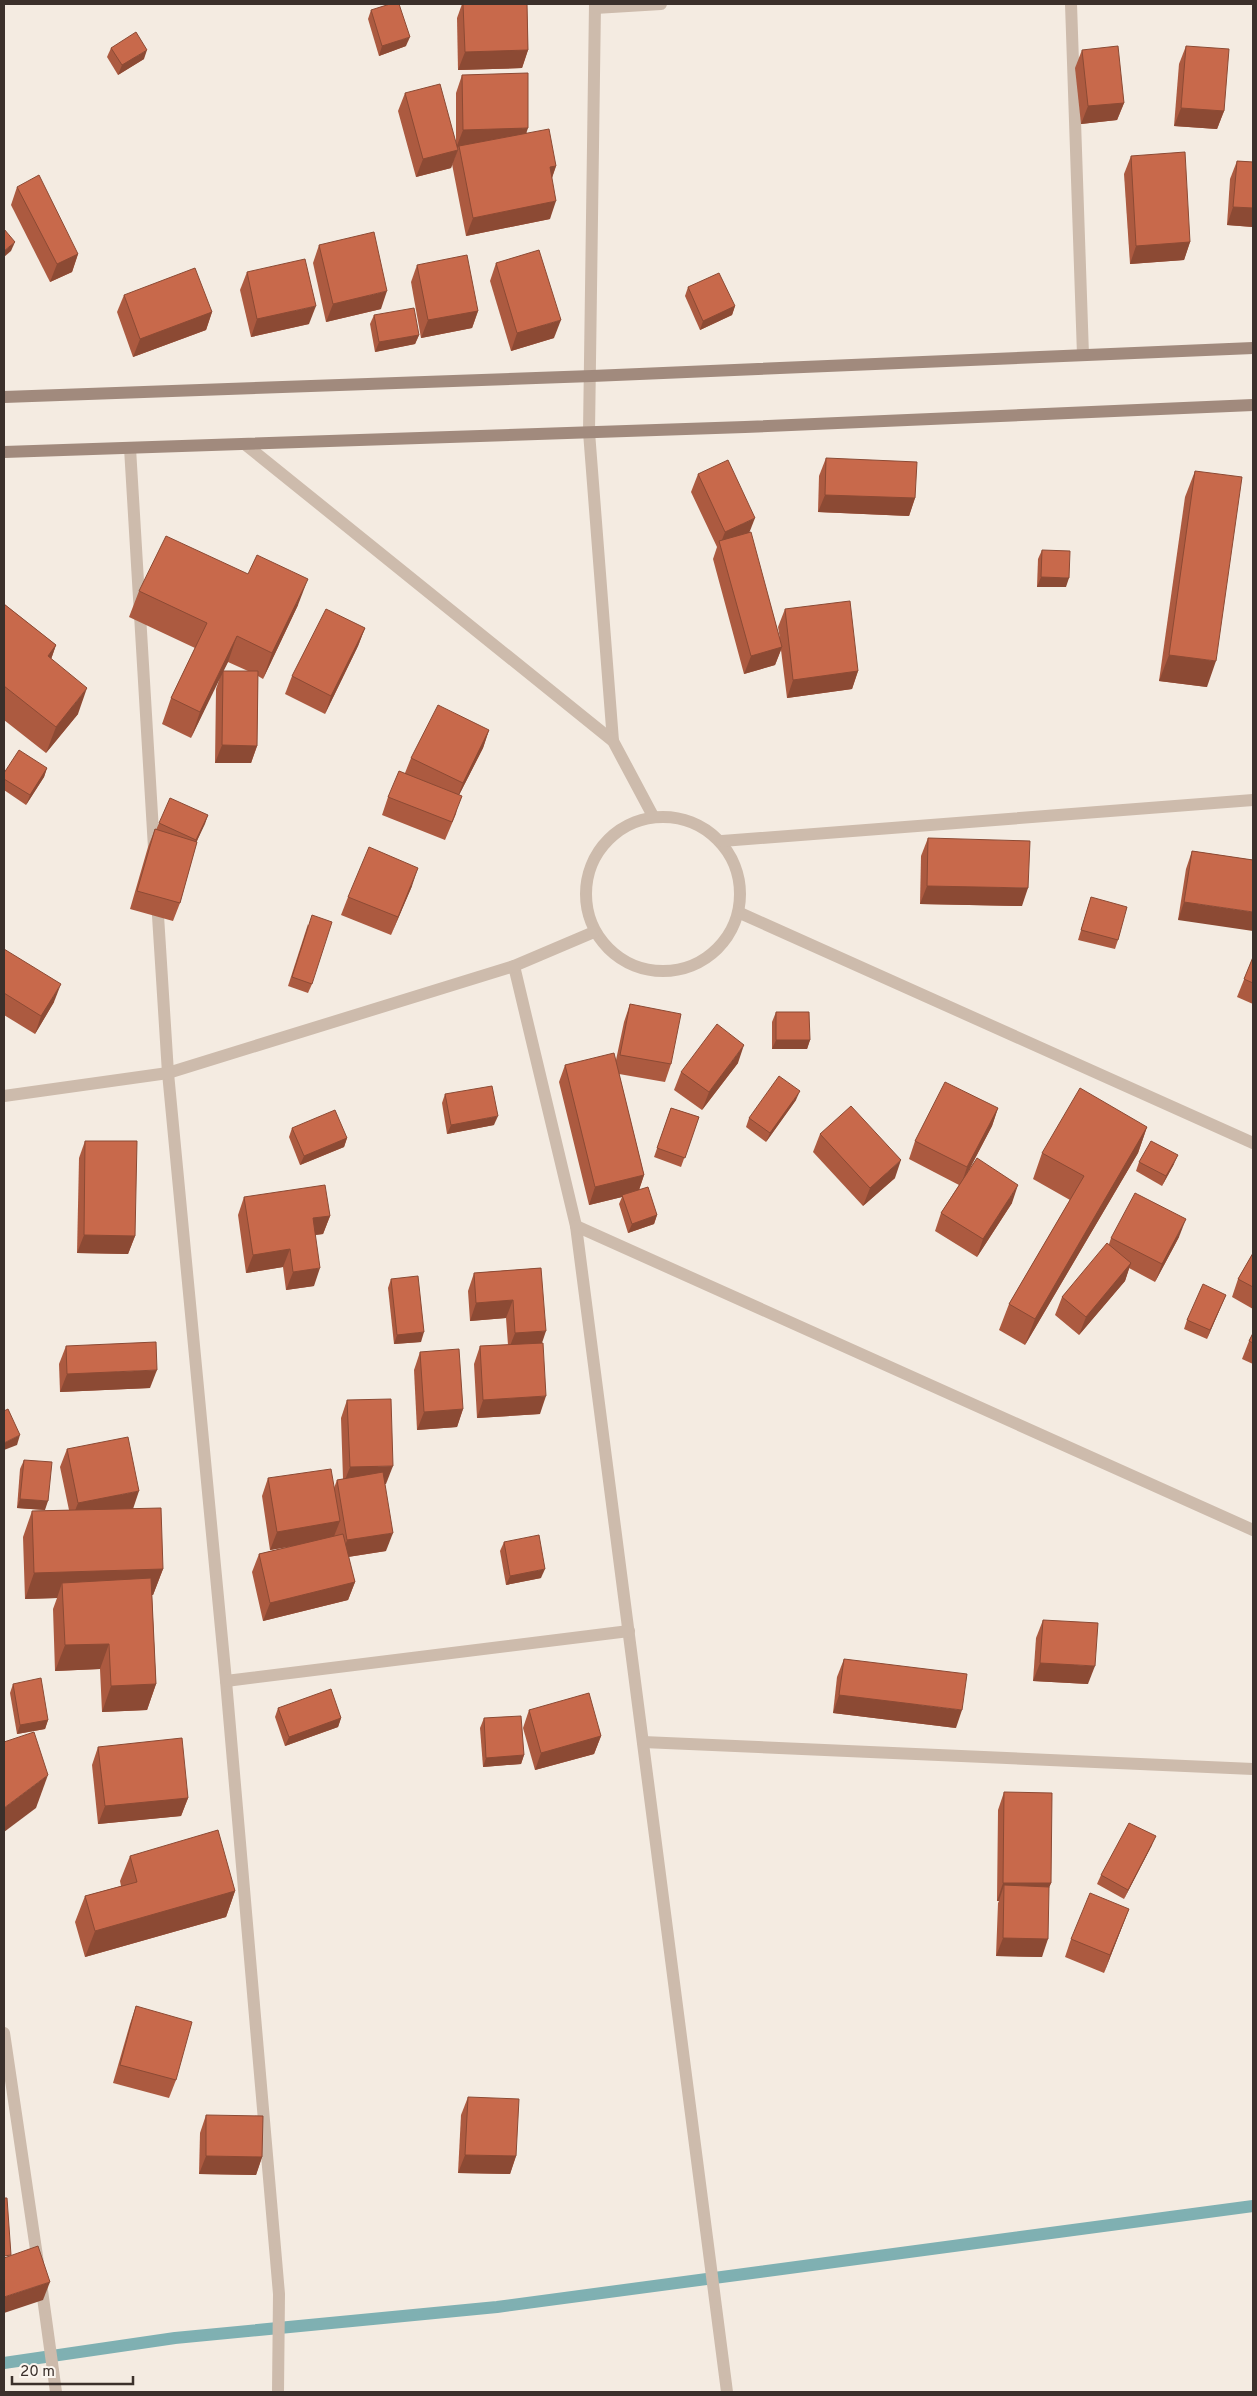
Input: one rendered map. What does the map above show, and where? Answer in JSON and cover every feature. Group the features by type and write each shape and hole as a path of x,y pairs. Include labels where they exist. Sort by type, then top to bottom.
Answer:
{"street":[{"path":"613,741 590,432 595,6 661,4"},
{"path":"1072,4 1083,355"},
{"path":"4,397 592,376 1253,348"},
{"path":"4,452 590,432 1253,406"},
{"path":"246,444 613,741 653,816"},
{"path":"130,448 155,864"},
{"path":"722,841 1253,800"},
{"path":"653,816 690,821 722,841 740,875 740,913 723,946 691,968 654,973 619,960 594,932 584,896 593,858 618,830 653,816"},
{"path":"156,884 168,1073 226,1681 279,2294 280,2359 278,2392"},
{"path":"740,913 1253,1143"},
{"path":"4,1096 168,1073 514,966 594,932"},
{"path":"514,966 576,1226 727,2392"},
{"path":"576,1226 1253,1530"},
{"path":"226,1681 629,1632"},
{"path":"643,1742 1253,1769"},
{"path":"4,2033 56,2387"}],"building":[{"path":"390,4 399,4 410,37 382,46 371,10"},
{"path":"463,4 527,4 528,50 465,52"},
{"path":"136,32 147,50 122,65 111,48"},
{"path":"1118,46 1124,103 1088,106 1082,50"},
{"path":"1186,46 1229,49 1224,111 1181,108"},
{"path":"528,73 528,128 463,130 462,75"},
{"path":"440,84 458,150 423,159 405,93"},
{"path":"549,129 556,166 550,167 556,201 473,218 459,146"},
{"path":"1185,152 1190,242 1136,246 1131,156"},
{"path":"1237,161 1253,162 1253,208 1233,207"},
{"path":"39,175 78,254 57,264 17,187"},
{"path":"4,229 15,242 4,251"},
{"path":"374,232 387,291 333,304 319,245"},
{"path":"539,250 561,320 517,333 496,263"},
{"path":"467,255 478,311 428,320 417,265"},
{"path":"305,259 316,306 257,319 247,272"},
{"path":"195,268 212,312 140,339 124,295"},
{"path":"719,273 735,306 703,321 688,287"},
{"path":"414,308 419,335 379,342 374,315"},
{"path":"826,458 917,462 915,498 825,495"},
{"path":"728,460 755,518 725,532 698,474"},
{"path":"1195,471 1242,477 1216,661 1169,655"},
{"path":"751,532 782,647 751,656 719,541"},
{"path":"166,536 248,574 257,555 308,579 272,653 237,636 200,712 171,698 207,623 139,591"},
{"path":"1042,550 1070,551 1069,578 1041,577"},
{"path":"850,601 858,671 793,680 785,609"},
{"path":"4,604 56,645 48,656 87,688 56,727 4,686"},
{"path":"326,609 365,628 331,696 292,676"},
{"path":"223,671 258,671 257,746 222,745"},
{"path":"438,705 489,730 463,783 411,758"},
{"path":"19,750 47,768 30,795 4,779 4,773"},
{"path":"399,771 462,796 452,822 388,797"},
{"path":"170,798 208,815 196,840 159,823"},
{"path":"155,829 197,842 180,903 137,891"},
{"path":"928,838 1030,841 1028,888 927,886"},
{"path":"369,847 418,868 398,917 348,897"},
{"path":"1192,851 1253,860 1253,912 1184,902"},
{"path":"1091,897 1127,907 1118,940 1081,930"},
{"path":"312,915 332,922 312,984 292,977"},
{"path":"4,949 61,984 41,1016 4,993"},
{"path":"1253,957 1253,983 1244,979"},
{"path":"630,1004 681,1014 671,1064 620,1055"},
{"path":"776,1012 809,1012 810,1040 776,1040"},
{"path":"717,1024 744,1045 709,1092 681,1072"},
{"path":"614,1053 644,1175 595,1187 565,1065"},
{"path":"779,1076 800,1091 770,1133 749,1118"},
{"path":"945,1082 998,1108 967,1167 915,1141"},
{"path":"492,1086 498,1116 451,1125 445,1094"},
{"path":"1080,1088 1147,1127 1035,1319 1009,1304 1084,1176 1042,1153"},
{"path":"851,1106 901,1160 870,1188 820,1134"},
{"path":"671,1108 699,1117 685,1158 657,1148"},
{"path":"335,1110 347,1138 304,1156 292,1128"},
{"path":"85,1141 137,1141 135,1236 84,1235"},
{"path":"1151,1141 1178,1155 1166,1176 1139,1162"},
{"path":"977,1158 1018,1185 983,1239 941,1213"},
{"path":"325,1185 330,1216 313,1218 320,1268 293,1272 290,1249 253,1255 244,1197"},
{"path":"648,1187 657,1215 632,1224 622,1195"},
{"path":"1135,1193 1186,1219 1162,1264 1111,1238"},
{"path":"1107,1243 1131,1263 1086,1317 1062,1297"},
{"path":"1253,1253 1253,1287 1238,1279"},
{"path":"541,1268 546,1331 515,1333 513,1300 476,1303 474,1273"},
{"path":"418,1276 424,1332 397,1335 391,1279"},
{"path":"1203,1284 1226,1295 1210,1330 1187,1320"},
{"path":"1253,1333 1253,1343 1249,1341"},
{"path":"156,1342 157,1370 67,1374 66,1346"},
{"path":"543,1343 546,1396 483,1400 480,1346"},
{"path":"459,1349 463,1409 424,1412 420,1352"},
{"path":"391,1399 393,1466 350,1467 347,1400"},
{"path":"8,1409 20,1435 4,1443 4,1411"},
{"path":"128,1437 139,1491 78,1503 67,1449"},
{"path":"24,1460 52,1462 48,1501 20,1499"},
{"path":"331,1469 340,1521 277,1532 268,1478"},
{"path":"383,1472 393,1533 347,1540 337,1480"},
{"path":"161,1508 163,1569 34,1573 32,1511"},
{"path":"343,1534 355,1582 270,1603 259,1554"},
{"path":"539,1535 545,1569 510,1576 504,1542"},
{"path":"151,1578 156,1684 111,1686 109,1644 65,1645 62,1583"},
{"path":"1043,1620 1098,1623 1095,1666 1040,1663"},
{"path":"844,1659 967,1674 962,1710 839,1695"},
{"path":"41,1678 48,1720 20,1725 13,1684"},
{"path":"331,1689 341,1718 289,1737 278,1708"},
{"path":"589,1693 601,1736 541,1753 529,1710"},
{"path":"521,1716 524,1755 486,1758 484,1718"},
{"path":"34,1732 48,1775 4,1808 4,1742"},
{"path":"182,1738 188,1798 105,1806 98,1747"},
{"path":"1004,1792 1052,1793 1051,1883 1003,1883"},
{"path":"1129,1823 1156,1836 1128,1890 1101,1875"},
{"path":"218,1830 235,1891 95,1931 85,1896 137,1882 130,1856"},
{"path":"1004,1885 1049,1887 1048,1939 1003,1938"},
{"path":"1090,1893 1129,1909 1110,1955 1071,1939"},
{"path":"136,2006 192,2022 176,2080 120,2065"},
{"path":"468,2097 519,2099 516,2156 465,2155"},
{"path":"206,2115 263,2116 262,2157 206,2156"},
{"path":"4,2198 7,2198 11,2255 4,2256"},
{"path":"38,2246 50,2282 4,2297 4,2258"}],"waterway":[{"path":"4,2363 175,2338 497,2307 1253,2206"}]}
